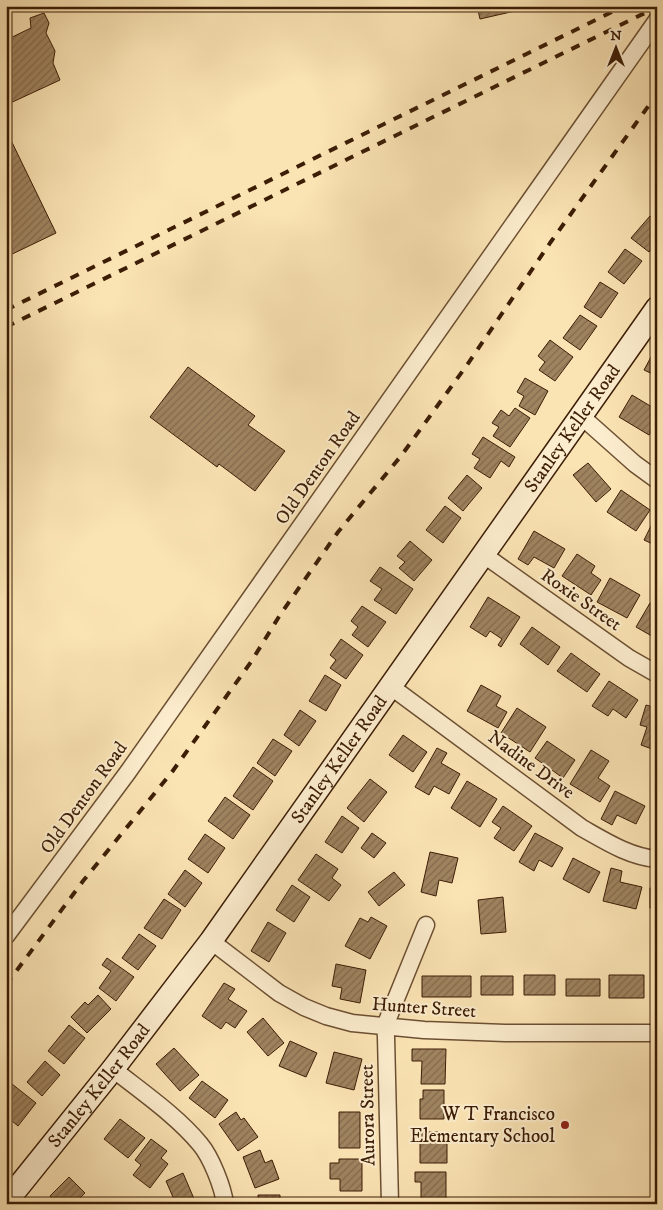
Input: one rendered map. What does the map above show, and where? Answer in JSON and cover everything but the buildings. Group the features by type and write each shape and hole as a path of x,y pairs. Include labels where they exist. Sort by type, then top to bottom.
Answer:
{"street":[{"name":"Old Denton Road","path":"6,936 128,772 657,20"},
{"name":"Stanley Keller Road","path":"14,1200 211,941 657,308"},
{"path":"581,416 635,464 657,480"},
{"name":"Roxie Street","path":"484,555 629,658 657,674"},
{"name":"Nadine Drive","path":"390,686 582,828 608,843 631,853 657,859"},
{"path":"385,1026 426,925"},
{"name":"Hunter Street","path":"211,941 279,993 304,1007 326,1016 352,1023 424,1030 505,1033 657,1033"},
{"name":"Aurora Street","path":"385,1026 390,1204"},
{"path":"113,1069 180,1123 201,1144 210,1158 224,1195 225,1204"}],"railway":[{"path":"6,310 624,6"},
{"path":"6,327 657,7"},
{"path":"6,985 83,881 172,772 251,662 280,615 338,532 401,456 657,94"}],"place":[{"name":"W T Francisco Elementary School","path":"565,1125"}]}
